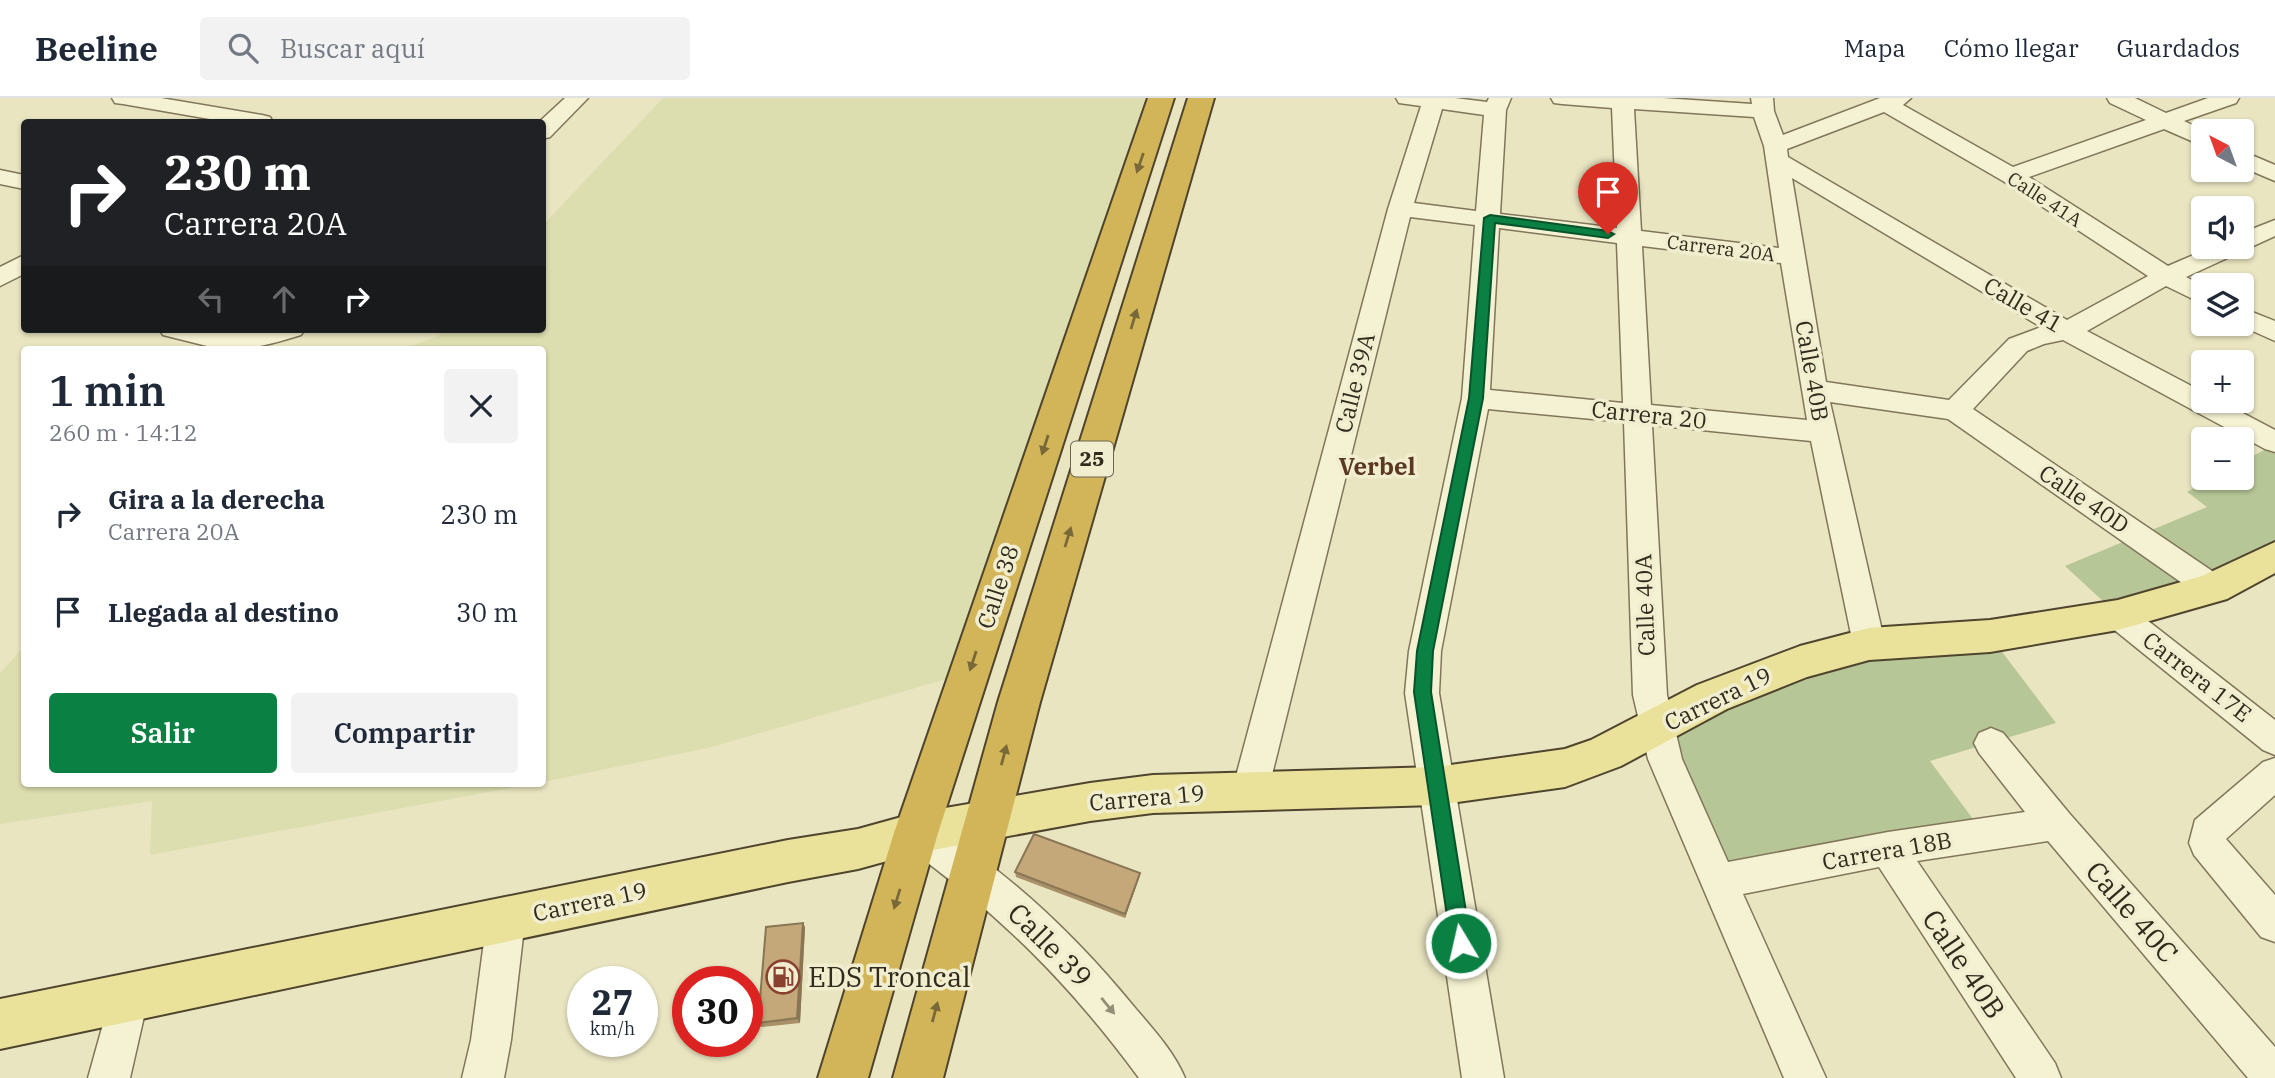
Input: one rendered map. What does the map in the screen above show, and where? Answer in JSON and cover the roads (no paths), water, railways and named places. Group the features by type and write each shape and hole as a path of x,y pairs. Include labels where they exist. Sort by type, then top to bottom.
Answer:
{"highway":[{"name":"Calle 38","path":"843,1078 916,833 1161,98"},
{"name":"25","path":"918,1078 1019,702 1201,98"}],"main road":[{"name":"Carrera 19","path":"0,1024 858,849 916,833 1090,802 1153,794 1436,786 1565,768 1606,753 1712,697 1800,662 1869,644 1990,636 2118,615 2213,588 2275,556"}],"street":[{"path":"123,98 236,119"},
{"path":"249,119 271,98"},
{"path":"546,128 578,98"},
{"path":"1562,98 1762,104"},
{"path":"2118,98 2191,133"},
{"path":"2011,176 2228,98"},
{"path":"1425,100 1498,104 1476,398 1425,651 1422,692 1483,1078"},
{"name":"Calle 39A","path":"1250,791 1400,209 1425,100"},
{"name":"Calle 40A","path":"1623,101 1650,695 1665,760 1805,1078"},
{"path":"1776,153 1893,101"},
{"name":"Calle 41A","path":"1893,101 2191,290"},
{"name":"Calle 40B","path":"1762,104 1776,153 1814,390 1869,644"},
{"name":"Calle 41","path":"1776,153 2067,331 2275,442"},
{"path":"2254,164 2275,174"},
{"path":"0,177 21,181"},
{"name":"Carrera 20A","path":"1400,209 1792,257"},
{"path":"2254,237 2275,228"},
{"path":"1814,390 1955,410 2018,345 2038,336 2067,331 2166,276 2205,259"},
{"path":"0,278 21,265"},
{"path":"0,288 21,293"},
{"path":"2254,322 2275,332"},
{"path":"189,333 226,342 259,339 279,333"},
{"name":"Carrera 20","path":"1476,398 1823,432"},
{"name":"Calle 40D","path":"1955,410 2213,588"},
{"name":"Carrera 17E","path":"2118,615 2275,740"},
{"name":"Calle 40C","path":"1991,743 2056,824 2275,1078"},
{"path":"2275,773 2208,832 2207,843 2275,924"},
{"name":"Carrera 18B","path":"1719,881 1888,849 2056,824"},
{"name":"Calle 39","path":"916,833 972,873 1021,914 1103,999 1164,1078"},
{"name":"Calle 40B","path":"1888,849 2040,1078"},
{"path":"483,1078 491,1040 506,919"},
{"path":"109,1078 128,999"}],"place":[{"name":"EDS Troncal","path":"783,977"}],"district":[{"name":"Verbel","path":"1377,467"}]}
